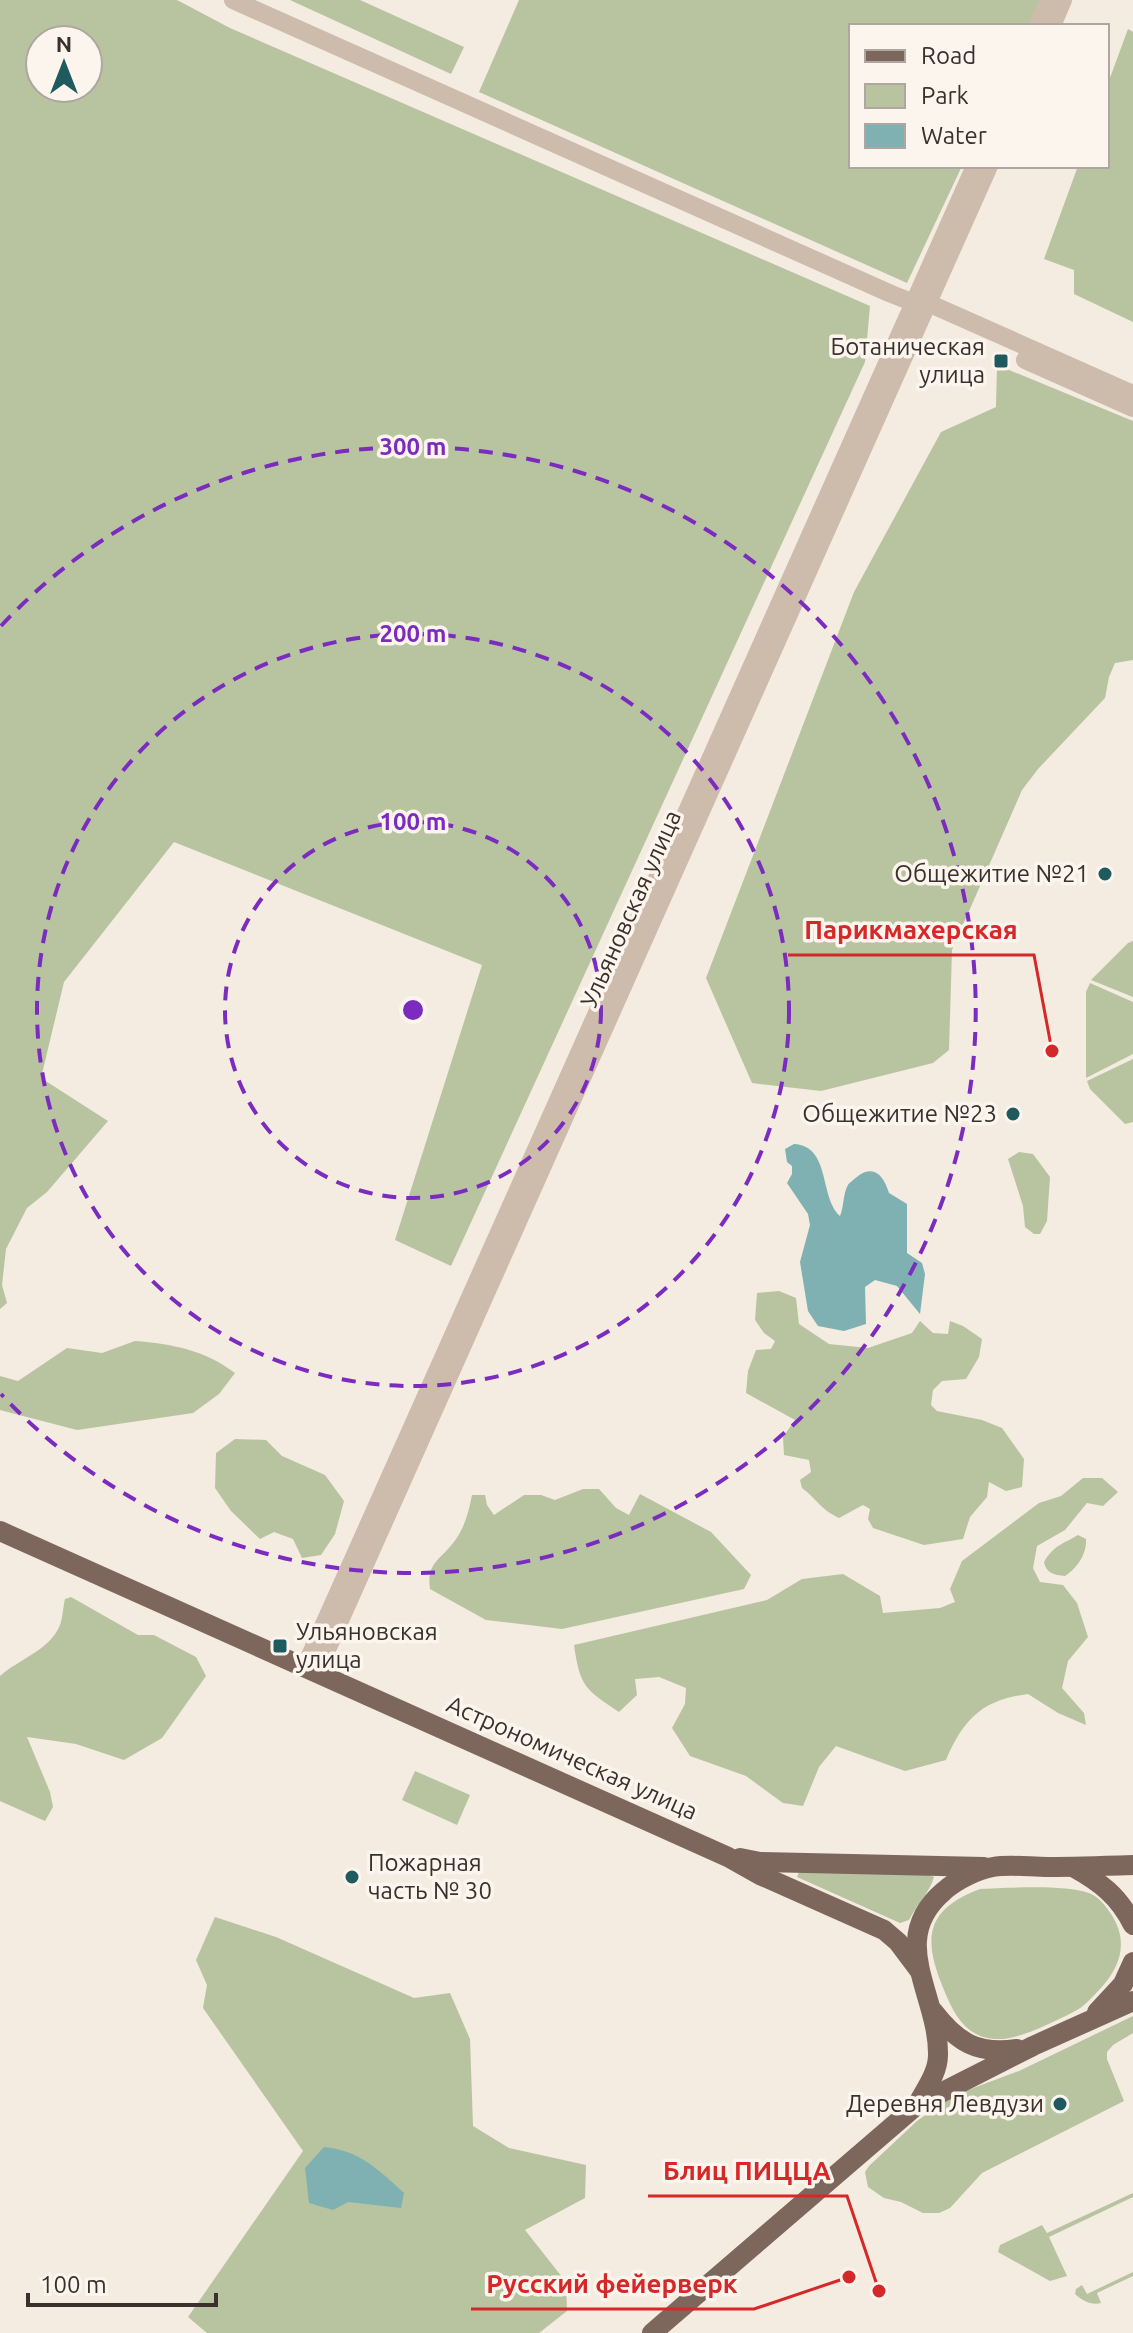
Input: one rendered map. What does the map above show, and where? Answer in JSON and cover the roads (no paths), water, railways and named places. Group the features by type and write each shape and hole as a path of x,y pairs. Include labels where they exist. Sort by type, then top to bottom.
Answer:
{"main road":[{"name":"Астрономическая улица","path":"0,1531 884,1930 898,1942 919,1970"},
{"name":"Астрономическая улица","path":"728,1857 760,1862 992,1867 1133,1865"},
{"path":"917,2105 935,2072 938,2056 933,2011 915,1950 916,1932 921,1917 933,1900 948,1887 992,1867"},
{"path":"1073,1867 1101,1883 1116,1897 1133,1925"},
{"path":"1089,2021 1123,1984 1133,1962"},
{"path":"652,2333 917,2105 1033,2046 1133,2001"},
{"path":"933,2011 947,2029 973,2046 990,2052 1033,2046"}],"street":[{"path":"233,0 922,307 1133,408"},
{"path":"1038,24 1049,0"},
{"path":"1053,24 1063,0"},
{"name":"Ульяновская улица","path":"922,307 974,168"},
{"name":"Ульяновская улица","path":"311,1670 922,307 988,168"},
{"path":"922,307 1133,394"}],"water":[{"path":"794,1144 814,1153 829,1197 840,1216 848,1184 869,1171 878,1174 889,1193 907,1204 907,1253 922,1263 925,1274 920,1314 897,1286 875,1280 865,1287 866,1324 844,1331 818,1326 808,1311 800,1262 810,1225 808,1214 787,1183 792,1166 787,1162 785,1149"},
{"path":"324,2147 348,2152 377,2169 404,2193 401,2208 348,2202 333,2210 309,2203 305,2168"}],"place":[{"name":"Ботаническая улица","path":"1001,361"},
{"name":"Общежитие №21","path":"1105,874"},
{"name":"Парикмахерская","path":"1052,1051"},
{"name":"Общежитие №23","path":"1013,1114"},
{"name":"Ульяновская улица","path":"280,1646"},
{"name":"Пожарная часть № 30","path":"352,1877"},
{"name":"Деревня Левдузи","path":"1060,2104"},
{"name":"Русский фейерверк","path":"849,2277"},
{"name":"Блиц ПИЦЦА","path":"879,2291"}]}
